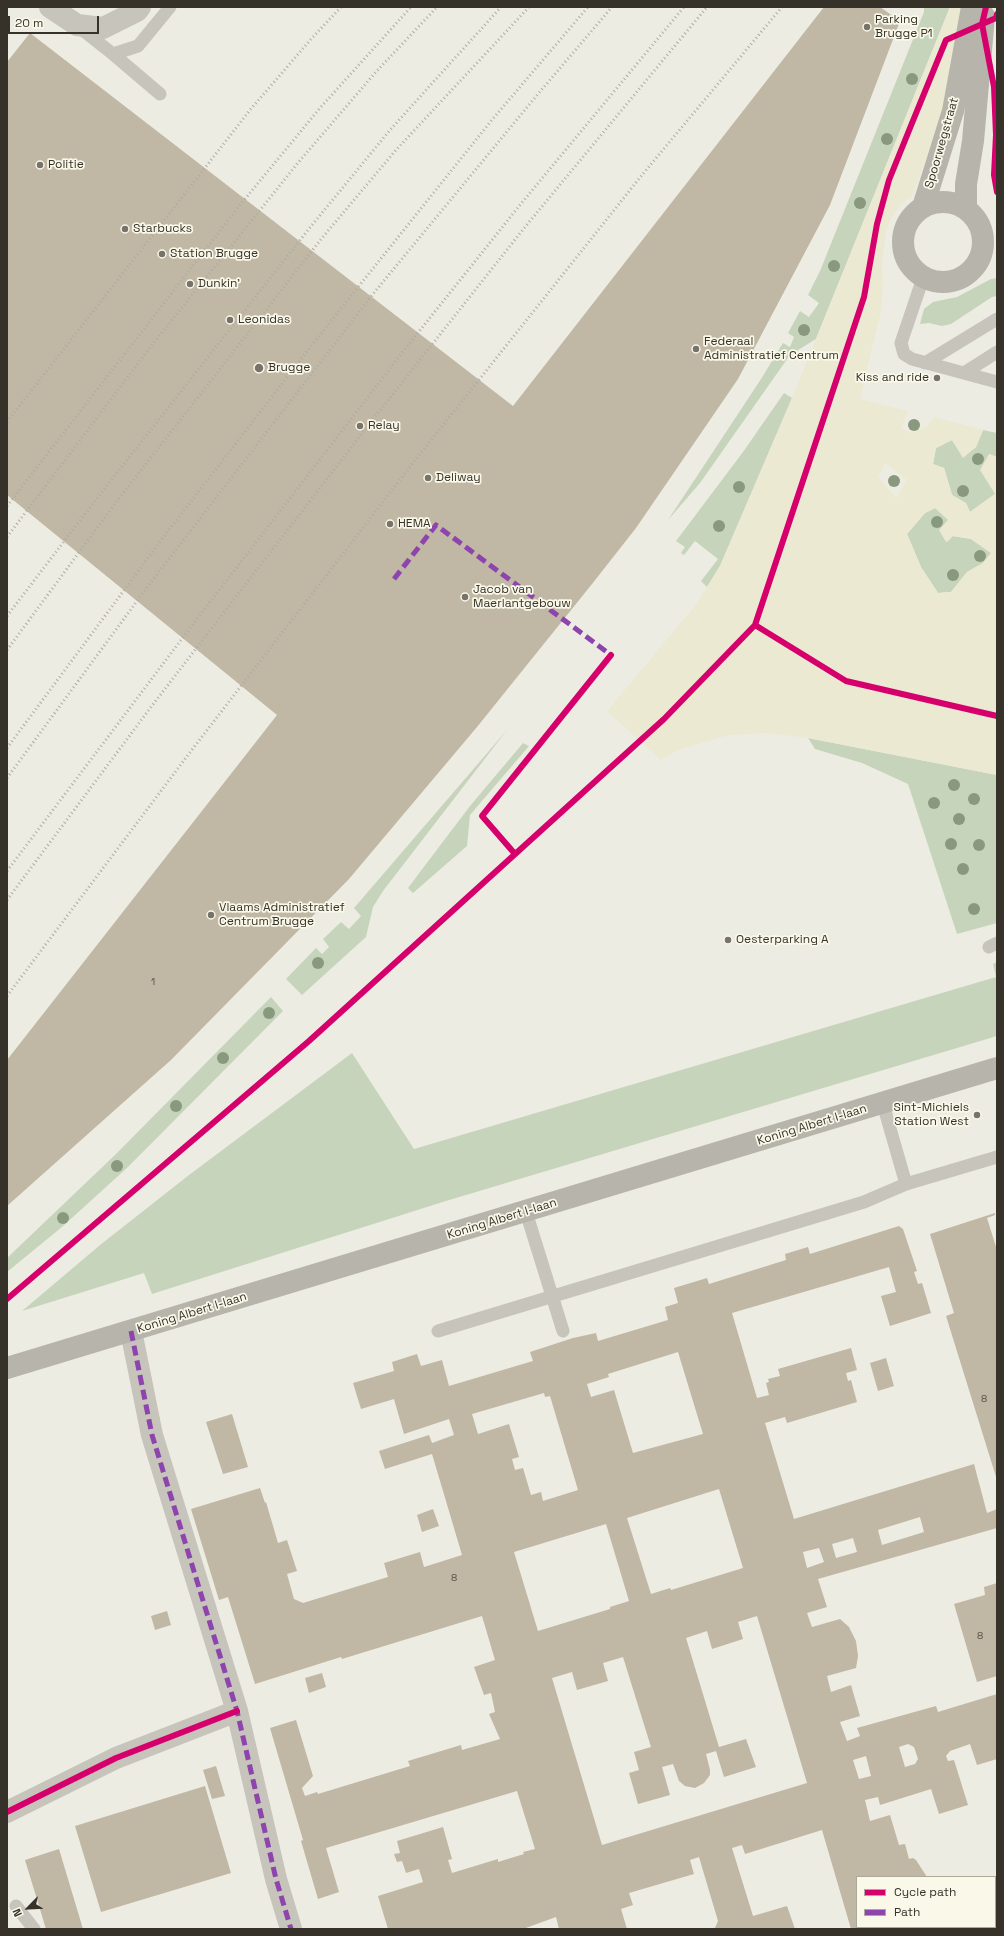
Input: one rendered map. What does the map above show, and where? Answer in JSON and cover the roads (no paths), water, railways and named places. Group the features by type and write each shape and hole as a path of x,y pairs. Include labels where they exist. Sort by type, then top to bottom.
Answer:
{"main road":[{"name":"Spoorwegstraat","path":"923,207 953,111 972,7"},
{"name":"Spoorwegstraat","path":"923,278 910,266 903,251 903,234 911,218 923,207 938,202 953,203 966,209 966,184 973,141 982,24 986,7"},
{"path":"923,278 942,283 961,279 976,267 990,251 977,220 966,209"},
{"name":"Koning Albert I-laan","path":"7,1368 883,1104 997,1068"},
{"path":"7,1381 33,1361"}],"street":[{"path":"50,7 77,26 103,28 140,7"},
{"path":"131,1331 152,1434 237,1711 276,1879 291,1929"},
{"path":"7,1812 116,1758 237,1711"}],"lane":[{"path":"114,54 138,46 170,7"},
{"path":"77,26 114,54 160,94"},
{"path":"923,278 901,343 904,354 912,359 997,382"},
{"path":"925,362 997,319"},
{"path":"964,373 997,352"},
{"path":"883,1104 906,1184"},
{"path":"438,1330 864,1202 906,1184 997,1157"},
{"path":"526,1212 563,1331"},
{"path":"16,1906 34,1929"}],"railway":[{"path":"7,422 250,110 312,38 341,7"},
{"path":"7,506 240,205 320,108 411,7"},
{"path":"7,537 148,350 297,164 375,73 437,7"},
{"path":"7,616 98,497 308,230 390,130 501,7"},
{"path":"7,650 114,505 322,238 396,150 529,7"},
{"path":"7,748 165,535 319,336 491,121 588,7"},
{"path":"7,778 148,586 373,294 612,7"},
{"path":"7,871 190,628 405,349 520,205 684,7"},
{"path":"7,900 151,707 370,423 525,227 707,7"},
{"path":"7,996 191,751 416,459 642,175 782,7"}],"place":[{"name":"Parking Brugge P1","path":"867,27"},
{"name":"Politie","path":"40,165"},
{"name":"Starbucks","path":"125,229"},
{"name":"Station Brugge","path":"162,254"},
{"name":"Dunkin'","path":"190,284"},
{"name":"Leonidas","path":"230,320"},
{"name":"Federaal Administratief Centrum","path":"696,349"},
{"name":"Brugge","path":"259,368"},
{"name":"Kiss and ride","path":"937,378"},
{"name":"Relay","path":"360,426"},
{"name":"Deliway","path":"428,478"},
{"name":"HEMA","path":"390,524"},
{"name":"Jacob van Maerlantgebouw","path":"465,597"},
{"name":"Vlaams Administratief Centrum Brugge","path":"211,915"},
{"name":"Oesterparking A","path":"728,940"},
{"name":"Sint-Michiels Station West","path":"977,1115"}]}
